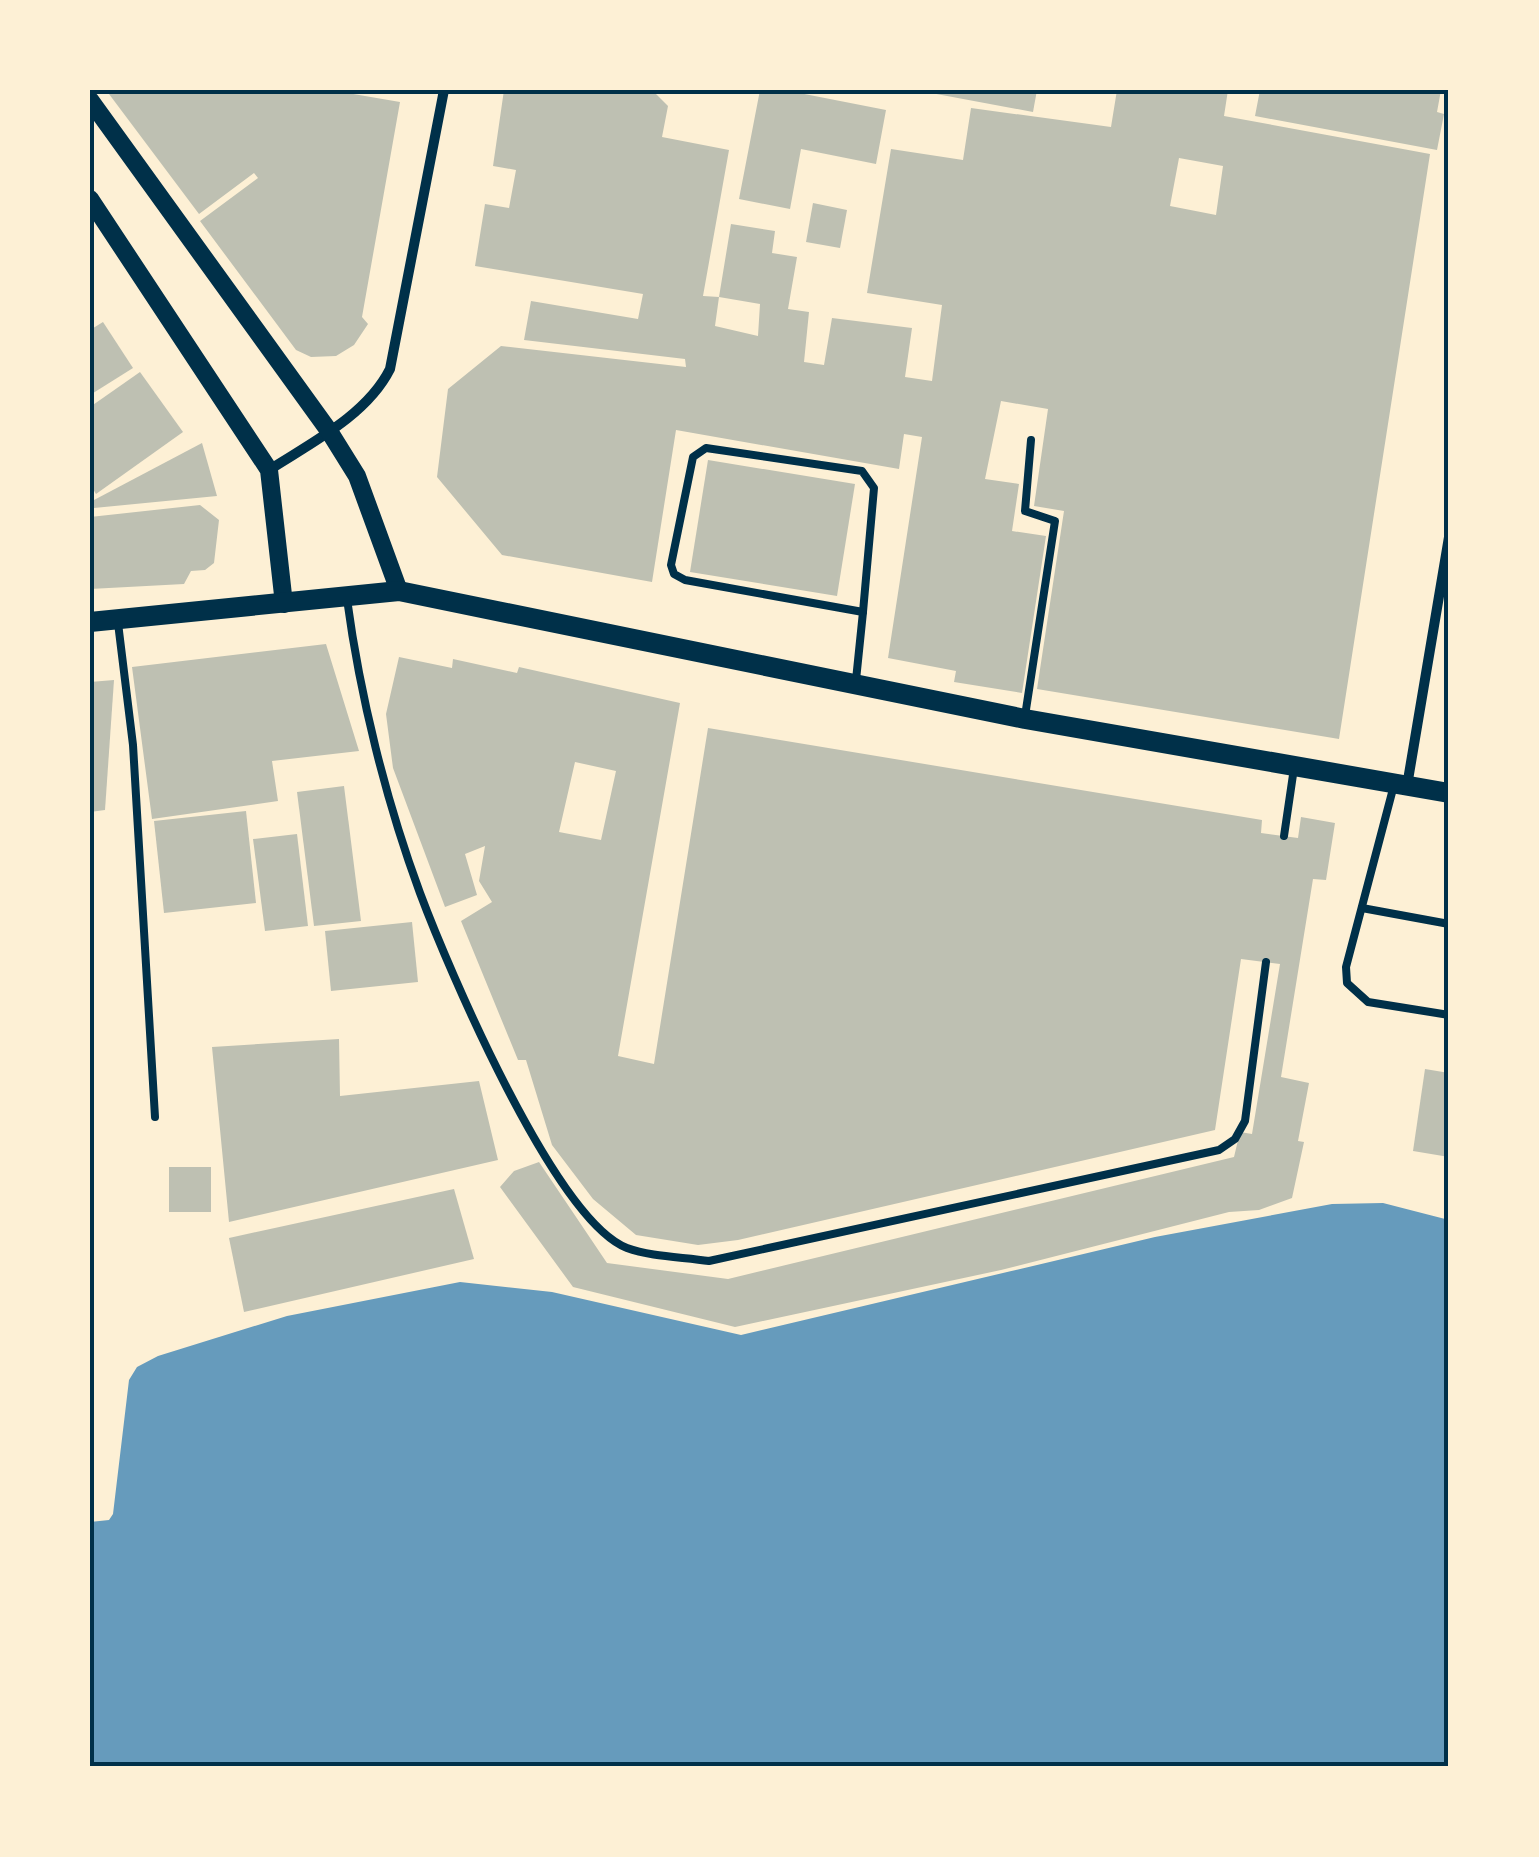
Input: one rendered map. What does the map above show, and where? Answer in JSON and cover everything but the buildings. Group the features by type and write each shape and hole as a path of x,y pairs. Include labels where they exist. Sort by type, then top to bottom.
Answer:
{"main road":[{"path":"90,622 399,591 1025,720 1449,794"}],"street":[{"path":"269,470 329,431 378,391 390,369 444,90"},
{"path":"90,100 329,431 357,476 399,591"},
{"path":"90,198 269,470 284,604"},
{"path":"1400,786 1449,537"}],"lane":[{"path":"1025,720 1054,521 1026,510 1030,440"},
{"path":"856,684 863,612 874,488 870,477 862,471 698,450 693,457 671,565 674,574 684,580 863,612"},
{"path":"347,597 357,678 420,892 530,1138 583,1211 625,1248 710,1261 1219,1150 1235,1139 1246,1121 1266,962"},
{"path":"118,619 132,746 155,1117"},
{"path":"1284,836 1294,768"},
{"path":"1400,786 1346,967 1347,983 1368,1002 1449,1015"},
{"path":"1362,908 1449,924"}],"water":[{"path":"1383,1203 1449,1220 1449,1767 90,1767 90,1522 109,1520 113,1514 129,1380 137,1367 158,1356 287,1316 460,1282 552,1292 741,1335 1155,1237 1332,1204"}]}
